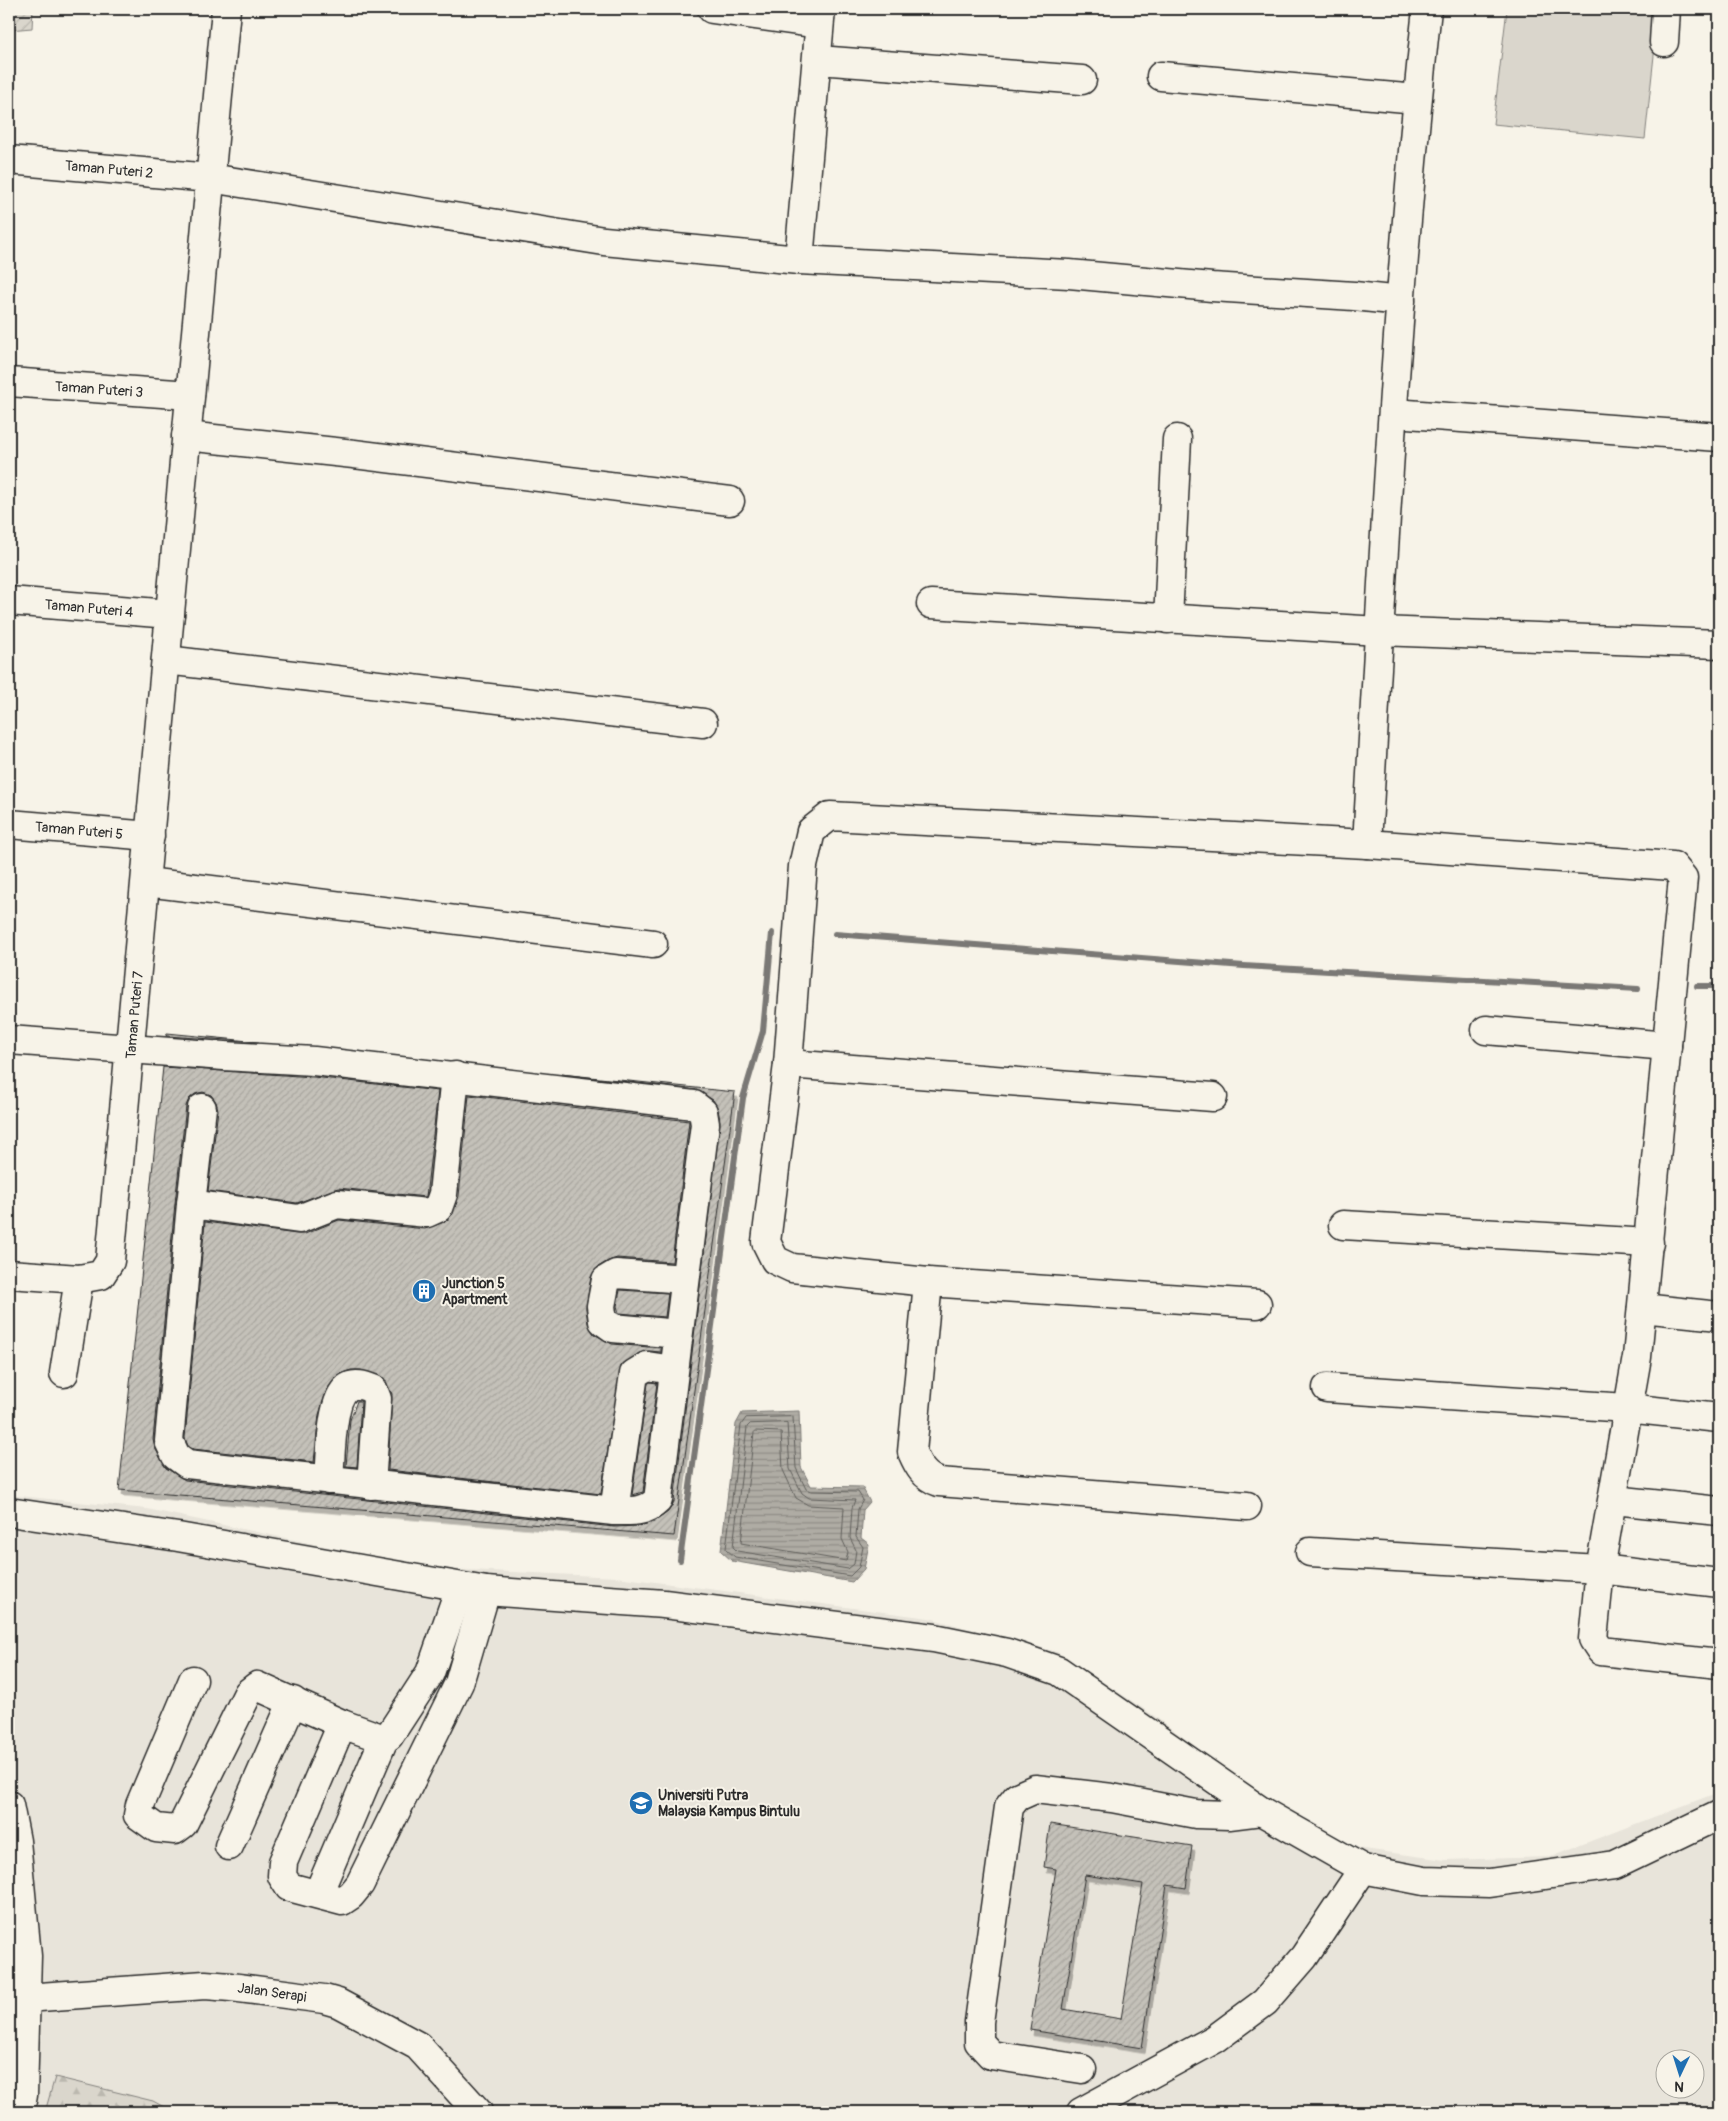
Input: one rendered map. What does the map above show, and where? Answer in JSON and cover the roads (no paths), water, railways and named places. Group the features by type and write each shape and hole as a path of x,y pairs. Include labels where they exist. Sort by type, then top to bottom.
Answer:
{"street":[{"name":"Taman Puteri 7","path":"9,1274 79,1279 100,1275 110,1260 226,9"},
{"path":"712,9 820,16 818,60 799,260"},
{"path":"1368,844 1379,631 1401,301 1417,99 1427,9"},
{"path":"1664,42 1666,9"},
{"path":"818,60 1082,80"},
{"path":"1161,76 1417,99"},
{"name":"Taman Puteri 2","path":"9,160 210,178 604,242 799,260 1068,274 1401,301"},
{"name":"Taman Puteri 3","path":"9,382 190,395"},
{"path":"1394,413 1719,437"},
{"path":"186,436 730,501"},
{"path":"1168,619 1176,439"},
{"name":"Taman Puteri 4","path":"9,601 170,614"},
{"path":"931,604 1379,631 1719,644"},
{"path":"166,660 703,723"},
{"path":"1257,1304 928,1282 792,1268 775,1260 766,1242 788,1064 804,866 811,831 830,816 1368,844 1673,866 1682,878 1649,1243 1637,1357 1627,1408 1614,1500 1600,1569 1593,1639 1601,1651 1719,1664"},
{"name":"Taman Puteri 5","path":"9,824 150,836"},
{"path":"146,882 653,944"},
{"path":"1486,1030 1667,1046"},
{"path":"9,1040 130,1050 314,1061 694,1105 703,1112 705,1124 658,1500 652,1506 640,1511 614,1511 187,1464 176,1456 169,1441 190,1204 202,1108"},
{"path":"788,1064 1213,1096"},
{"path":"190,1204 299,1219 337,1204 427,1213 438,1208 443,1194 455,1076"},
{"path":"1343,1225 1649,1243"},
{"path":"678,1334 613,1328 603,1321 602,1293 606,1280 616,1274 685,1279"},
{"path":"64,1373 79,1279"},
{"path":"928,1282 912,1452 917,1464 930,1480 1247,1506"},
{"path":"1642,1308 1719,1316"},
{"path":"614,1511 634,1374 647,1366 674,1370"},
{"path":"329,1480 336,1408 340,1396 348,1387 360,1384 373,1389 377,1399 371,1485"},
{"path":"1327,1388 1627,1408 1719,1418"},
{"path":"1614,1500 1719,1511"},
{"path":"9,1512 178,1537 473,1589 664,1604 934,1638 1007,1653 1059,1671 1261,1811 1364,1869 1424,1881 1489,1883 1615,1865 1719,1815"},
{"path":"1310,1552 1600,1569 1719,1583"},
{"path":"318,1894 384,1739 389,1736 412,1704 473,1589"},
{"path":"342,1724 283,1862 282,1876 290,1887 342,1901 351,1895 360,1884 459,1683 473,1589"},
{"path":"193,1680 140,1805 138,1816 156,1828 175,1830 183,1824 248,1693 257,1686 342,1724 384,1739"},
{"path":"229,1846 293,1701"},
{"path":"1082,2069 991,2055 979,2042 979,2022 1009,1807 1017,1797 1035,1789 1112,1798 1196,1814 1229,1815 1261,1811"},
{"path":"9,1809 27,1956 20,2112"},
{"path":"1080,2112 1215,2039 1265,2002 1304,1957 1364,1869"},
{"name":"Jalan Serapi","path":"26,1998 205,1985 231,1986 324,1999 338,2003 418,2046 478,2112"}],"water":[{"path":"799,1411 801,1467 811,1486 862,1487 870,1502 863,1510 861,1538 869,1544 864,1569 852,1582 732,1561 721,1551 736,1424 742,1413"}],"waterway":[{"path":"680,1560 743,1098 763,1031 772,933"},
{"path":"835,934 1244,966 1638,989"},
{"path":"1697,986 1719,986"}],"place":[{"name":"Junction 5 Apartment","path":"424,1291"},
{"name":"Universiti Putra Malaysia Kampus Bintulu","path":"641,1803"}]}
